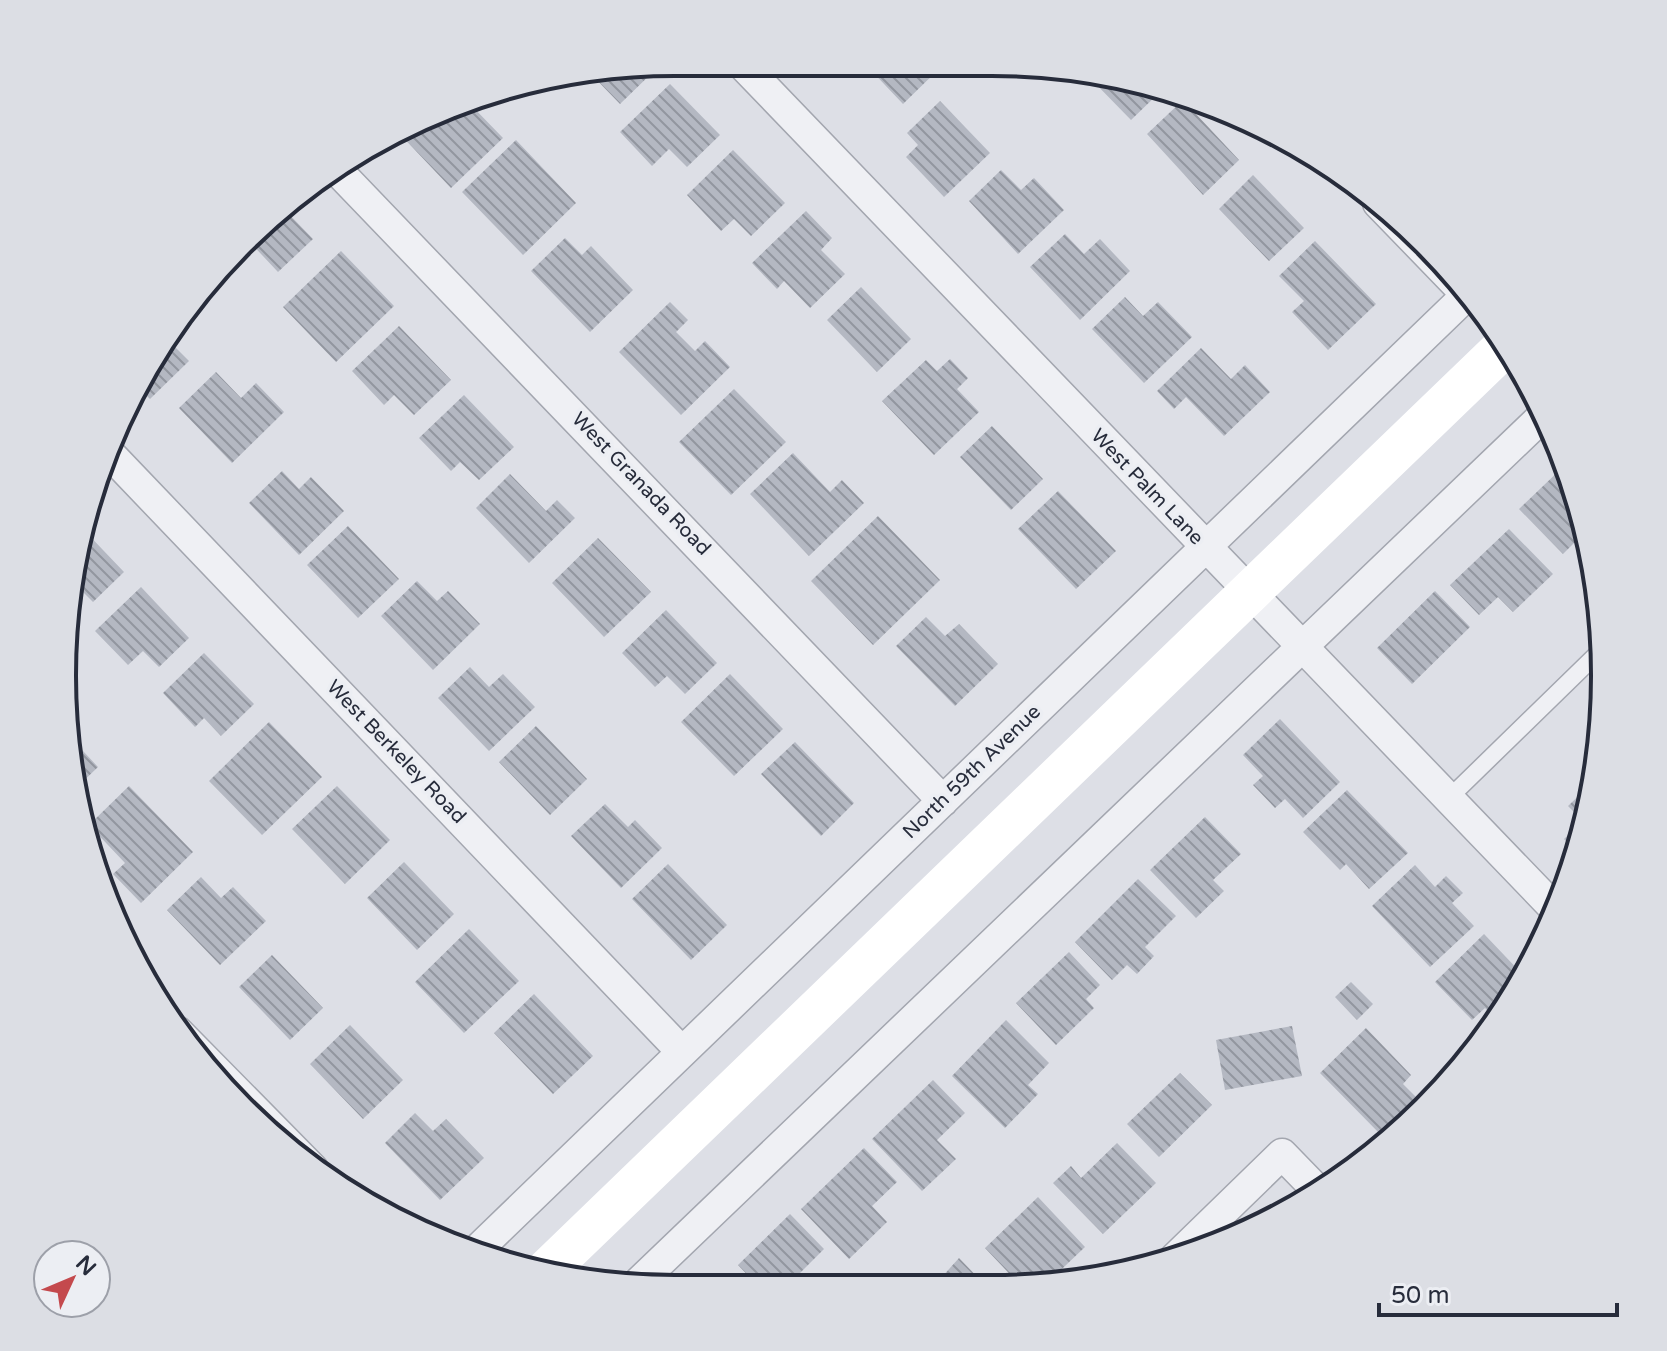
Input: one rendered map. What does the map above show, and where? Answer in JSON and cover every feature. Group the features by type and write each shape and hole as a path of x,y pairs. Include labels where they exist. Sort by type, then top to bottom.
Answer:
{"main road":[{"path":"555,1262 1497,354"}],"street":[{"name":"West Palm Lane","path":"753,76 1547,901"},
{"name":"West Granada Road","path":"343,176 943,801"},
{"name":"North 59th Avenue","path":"484,1243 1460,302"},
{"path":"647,1274 1535,424"},
{"name":"West Berkeley Road","path":"116,461 682,1052"},
{"path":"1195,1239 1282,1154 1310,1183"}],"lane":[{"path":"1447,800 1591,660"}],"building":[{"path":"876,76 932,76 903,104"},
{"path":"648,77 620,104 598,81"},
{"path":"670,84 720,135 687,167 669,149 652,166 620,132"},
{"path":"1098,86 1154,98 1131,120"},
{"path":"940,101 990,153 944,197 906,157 918,145 907,133"},
{"path":"1177,106 1194,112 1239,160 1203,195 1147,134"},
{"path":"476,111 503,138 451,188 406,140"},
{"path":"516,140 576,203 523,255 462,192"},
{"path":"733,150 785,203 751,236 734,219 721,231 687,195"},
{"path":"1001,170 1021,190 1034,178 1064,210 1018,254 969,201"},
{"path":"1253,175 1304,228 1269,261 1219,209"},
{"path":"806,211 832,238 821,250 845,274 810,308 784,281 777,289 752,263"},
{"path":"291,216 313,239 278,272 256,248"},
{"path":"1065,234 1084,254 1100,239 1130,271 1080,320 1030,267"},
{"path":"565,238 582,255 591,246 633,290 590,332 531,271"},
{"path":"1315,241 1376,304 1328,350 1292,312 1304,301 1279,276"},
{"path":"341,251 394,306 336,362 283,307"},
{"path":"861,287 911,339 877,372 827,320"},
{"path":"1125,297 1143,316 1158,302 1192,337 1144,383 1092,329"},
{"path":"670,302 688,320 676,332 695,351 705,341 730,367 681,415 619,352"},
{"path":"399,326 451,380 414,415 394,395 384,405 352,371"},
{"path":"174,346 189,361 150,399 146,395"},
{"path":"1201,348 1231,379 1245,365 1270,392 1224,436 1186,397 1174,409 1157,391"},
{"path":"950,359 968,378 957,389 979,412 934,455 882,401 926,360 937,371"},
{"path":"216,372 241,398 256,383 284,412 232,463 179,408"},
{"path":"734,389 786,442 731,495 679,442"},
{"path":"464,395 514,447 479,480 460,462 451,471 419,438"},
{"path":"992,426 1043,479 1011,510 960,457"},
{"path":"793,453 830,492 842,480 864,503 809,556 750,494"},
{"path":"282,471 299,489 311,477 344,511 299,555 249,503"},
{"path":"510,474 546,511 557,500 575,518 529,563 476,508"},
{"path":"1556,474 1575,542 1563,554 1519,509"},
{"path":"1058,491 1116,551 1076,589 1018,529"},
{"path":"878,516 940,580 873,645 811,581"},
{"path":"348,526 399,579 358,618 307,565"},
{"path":"1509,529 1553,574 1513,612 1498,597 1479,615 1450,585"},
{"path":"598,538 651,592 604,637 552,583"},
{"path":"92,539 124,572 93,602 82,591"},
{"path":"417,581 437,601 448,591 480,624 433,670 381,616"},
{"path":"141,587 189,638 159,667 143,651 128,665 95,631"},
{"path":"1435,591 1470,627 1412,684 1377,648"},
{"path":"666,610 717,663 685,694 667,676 655,687 622,653"},
{"path":"926,617 945,636 959,624 998,664 955,706 896,646"},
{"path":"204,653 254,704 221,736 204,718 195,727 163,693"},
{"path":"470,667 489,687 503,674 535,707 489,751 438,698"},
{"path":"730,674 783,729 734,776 681,722"},
{"path":"1280,719 1340,782 1303,818 1285,799 1275,808 1253,785 1263,776 1243,755"},
{"path":"269,722 322,777 262,835 209,781"},
{"path":"536,726 587,779 550,815 499,762"},
{"path":"795,742 854,803 821,836 761,774"},
{"path":"80,748 98,767 86,779"},
{"path":"129,786 193,852 141,903 113,874 125,863 97,833 94,820"},
{"path":"337,786 390,840 345,884 292,829"},
{"path":"1347,790 1408,853 1369,889 1346,864 1340,870 1303,832"},
{"path":"1578,796 1575,813 1568,806"},
{"path":"605,804 628,827 635,820 662,848 621,888 571,836"},
{"path":"1205,817 1241,854 1213,880 1224,891 1196,918 1150,870"},
{"path":"404,862 454,914 417,950 367,898"},
{"path":"668,864 727,925 691,960 632,899"},
{"path":"1415,865 1435,887 1446,876 1463,893 1452,903 1474,926 1430,967 1372,906"},
{"path":"201,877 221,898 233,887 266,921 220,965 167,910"},
{"path":"1138,879 1176,916 1145,947 1154,956 1137,974 1127,965 1112,980 1075,942"},
{"path":"469,929 519,981 464,1033 415,982"},
{"path":"1484,934 1515,967 1488,1011 1485,1008 1472,1020 1435,982"},
{"path":"1069,952 1100,985 1086,999 1094,1008 1056,1045 1016,1003"},
{"path":"272,955 323,1008 290,1040 239,987"},
{"path":"1351,982 1373,1004 1357,1020 1335,997"},
{"path":"534,994 593,1056 553,1094 494,1033"},
{"path":"1006,1020 1049,1063 1028,1085 1038,1094 1005,1128 952,1076"},
{"path":"350,1025 403,1080 363,1119 310,1064"},
{"path":"1292,1026 1302,1076 1225,1090 1216,1040"},
{"path":"1366,1028 1411,1075 1403,1084 1416,1097 1379,1133 1320,1073"},
{"path":"1180,1073 1212,1105 1159,1157 1127,1124"},
{"path":"933,1080 965,1113 937,1140 956,1159 922,1191 872,1139"},
{"path":"415,1113 433,1131 446,1119 484,1158 440,1200 385,1143"},
{"path":"1117,1143 1156,1183 1103,1234 1053,1183 1071,1166 1081,1178"},
{"path":"864,1148 897,1182 872,1206 887,1222 849,1259 801,1209"},
{"path":"1038,1197 1085,1247 1060,1271 1010,1275 985,1248"},
{"path":"790,1214 824,1249 798,1275 748,1275 738,1265"},
{"path":"959,1258 975,1275 944,1275"}]}
